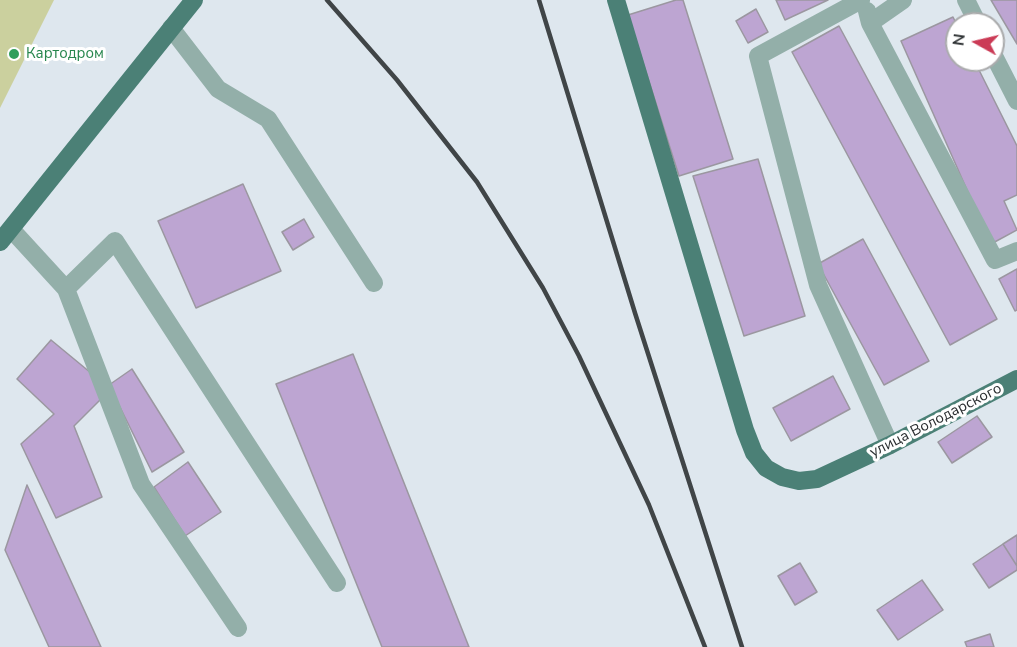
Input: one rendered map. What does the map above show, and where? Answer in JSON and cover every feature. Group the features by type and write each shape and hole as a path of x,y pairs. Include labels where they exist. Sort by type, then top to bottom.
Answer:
{"main road":[{"path":"5,236 194,0"},
{"name":"улица Володарского","path":"616,0 741,419 754,453 766,468 782,477 799,481 817,479 855,463 1017,379"}],"lane":[{"path":"890,445 818,285 758,56 862,0 870,23 995,260 1017,251"},
{"path":"870,23 903,0"},
{"path":"171,28 219,89 268,119 374,283"},
{"path":"1002,72 1017,101"},
{"path":"5,236 66,290 141,484 238,628"},
{"path":"66,290 115,241 337,583"}],"green space":[{"name":"Картодром","path":"0,0 54,0 0,108"}],"building":[{"path":"676,0 683,0 733,159 679,176 628,15"},
{"path":"776,0 828,0 785,20"},
{"path":"991,0 1017,0 1017,44 1005,24 1005,12 998,12"},
{"path":"756,9 768,32 748,43 736,21"},
{"path":"945,21 945,72 980,72 1017,146 1017,195 1004,201 1017,230 991,244 901,41"},
{"path":"839,26 997,319 950,345 792,52"},
{"path":"758,159 805,316 744,336 693,176"},
{"path":"243,184 281,271 196,308 158,221"},
{"path":"304,219 314,237 293,250 282,232"},
{"path":"863,239 929,361 884,385 818,264"},
{"path":"1017,269 1017,310 1015,311 999,279"},
{"path":"51,340 91,373 102,398 74,426 102,497 56,518 21,444 54,414 17,379"},
{"path":"353,354 469,647 382,647 276,384"},
{"path":"132,369 184,452 152,472 109,385"},
{"path":"833,376 850,409 791,441 773,408"},
{"path":"977,416 992,437 952,463 938,442"},
{"path":"188,462 221,512 185,536 154,487"},
{"path":"27,485 101,647 49,647 5,550"},
{"path":"1017,535 1017,566 1003,544"},
{"path":"1003,544 1017,566 1017,570 989,588 973,564"},
{"path":"800,563 817,592 795,605 778,576"},
{"path":"922,580 943,610 898,640 877,610"},
{"path":"990,634 994,647 967,647 965,642"}],"railway":[{"path":"327,0 397,80 477,182 543,288 579,356 649,505 705,647"},
{"path":"539,0 635,313 742,647"}],"place":[{"name":"Картодром","path":"14,54"}]}
